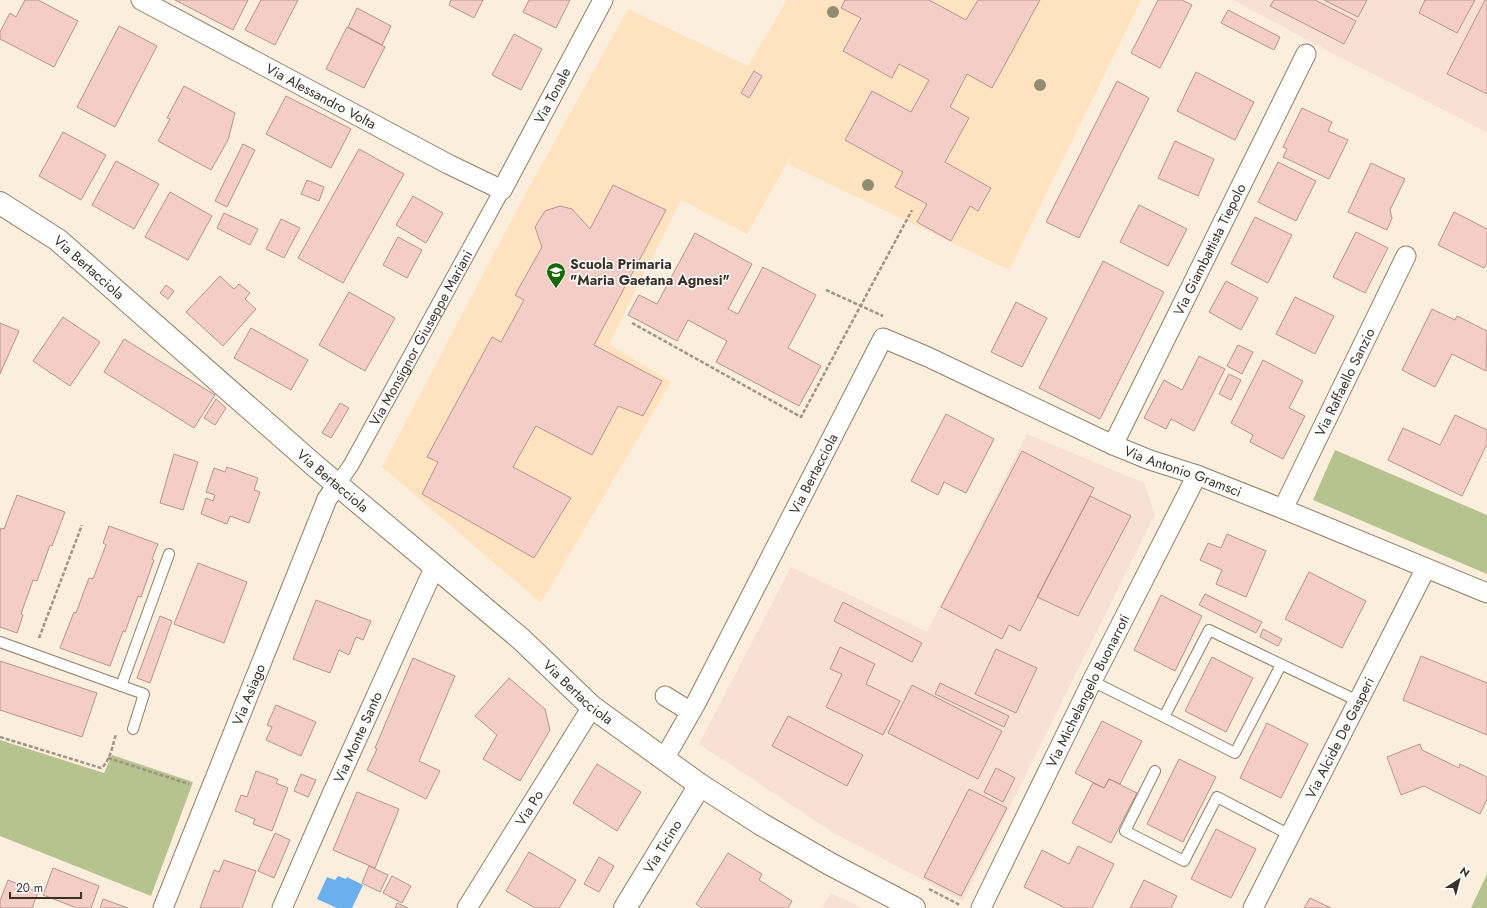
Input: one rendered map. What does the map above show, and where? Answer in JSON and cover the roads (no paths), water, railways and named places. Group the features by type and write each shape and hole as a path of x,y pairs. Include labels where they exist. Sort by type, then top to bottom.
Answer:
{"street":[{"name":"Via Alessandro Volta","path":"141,0 448,164 502,190"},
{"name":"Via Tonale","path":"502,190 603,0"},
{"name":"Via Giambattista Tiepolo","path":"1114,445 1306,54"},
{"name":"Via Monsignor Giuseppe Mariani","path":"338,484 351,465 502,190"},
{"name":"Via Bertacciola","path":"0,203 58,240 314,465 521,639 592,707 700,785 762,824 830,864 914,908"},
{"name":"Via Raffaello Sanzio","path":"1283,509 1406,256"},
{"name":"Via Antonio Gramsci","path":"883,338 928,357 1114,445 1150,460 1197,476 1283,509 1487,593"},
{"name":"Via Bertacciola","path":"664,759 691,712 883,338"},
{"name":"Via Michelangelo Buonarroti","path":"981,908 1092,680 1197,476"},
{"name":"Via Asiago","path":"163,908 327,499 338,484"},
{"name":"Via Monte Santo","path":"282,908 435,566"},
{"name":"Via Alcide De Gasperi","path":"1253,908 1426,568"},
{"path":"665,696 691,712"},
{"name":"Via Po","path":"467,908 592,707"},
{"name":"Via Ticino","path":"625,908 700,785"}],"lane":[{"path":"121,686 168,554"},
{"path":"1164,717 1209,630 1358,701"},
{"path":"0,642 144,694 133,729"},
{"path":"1092,680 1235,753 1281,665"},
{"path":"1155,771 1125,831 1184,861 1217,797 1290,835"}],"water":[{"path":"338,876 346,879 347,877 363,885 352,908 337,908 317,899 327,877 335,880"}],"place":[{"name":"Scuola Primaria \"Maria Gaetana Agnesi\"","path":"556,289"}]}
